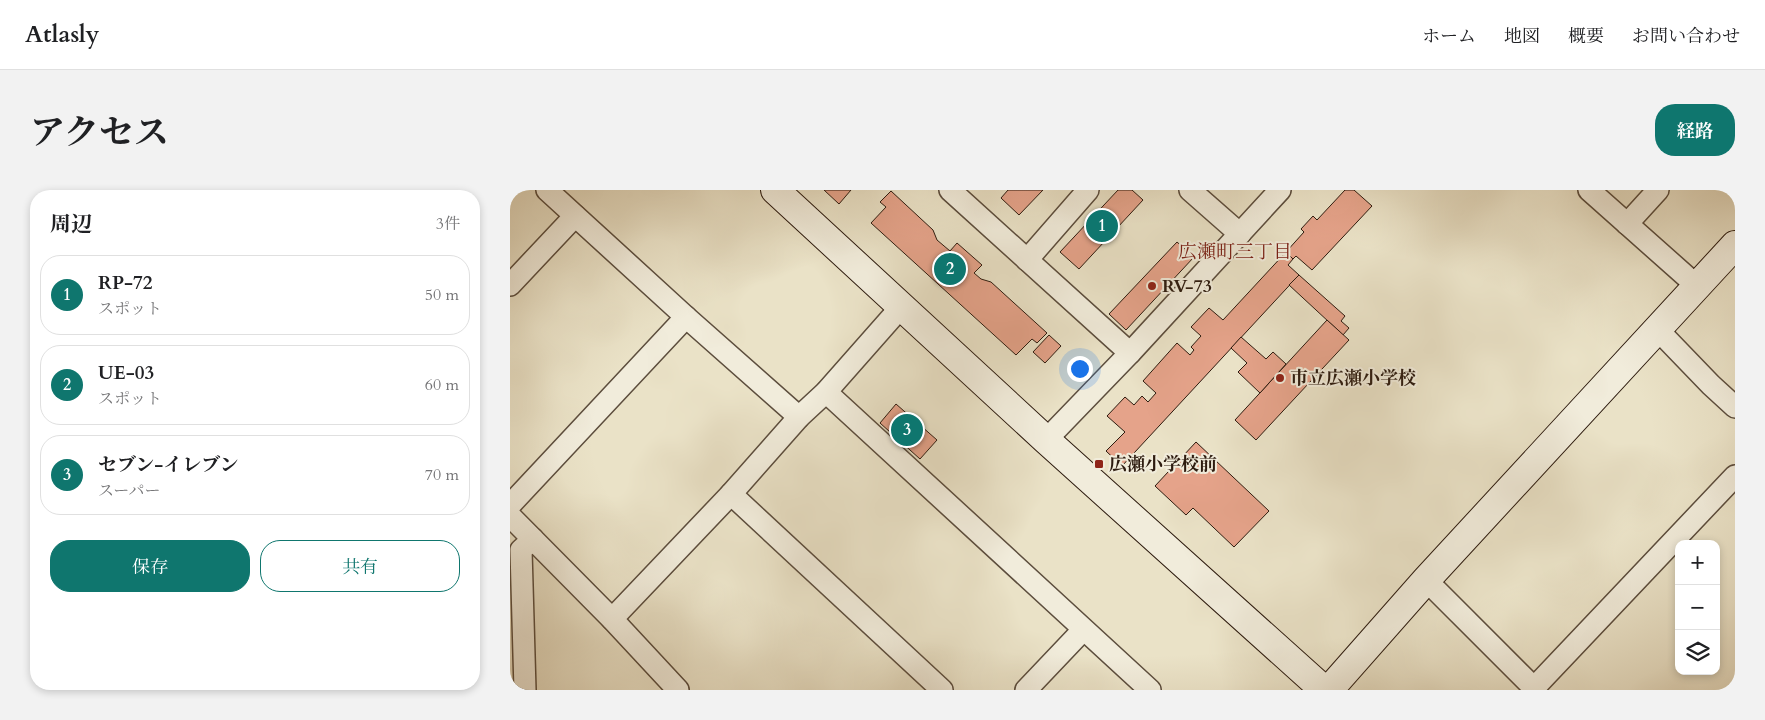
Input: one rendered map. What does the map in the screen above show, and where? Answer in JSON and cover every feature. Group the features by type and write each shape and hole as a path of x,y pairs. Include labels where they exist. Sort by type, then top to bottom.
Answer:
{"street":[{"path":"547,190 799,417"},
{"path":"775,190 1046,440 1324,690"},
{"path":"950,190 1130,353"},
{"path":"1026,260 1088,190"},
{"path":"1190,190 1240,234"},
{"path":"1046,440 1130,353 1280,190"},
{"path":"1590,190 1697,286"},
{"path":"1627,224 1658,190"},
{"path":"510,286 576,216"},
{"path":"1329,690 1426,580 1735,244"},
{"path":"612,619 730,494 799,417 826,392 901,307"},
{"path":"510,505 686,317"},
{"path":"1657,330 1735,407"},
{"path":"826,392 1150,690"},
{"path":"1426,580 1535,689 1735,476"},
{"path":"730,494 942,690"},
{"path":"510,516 612,619 678,690"},
{"path":"525,690 521,550 533,539"},
{"path":"1026,690 1083,630"}],"building":[{"path":"824,190 851,190 839,204"},
{"path":"1008,190 1043,190 1019,215 1001,198"},
{"path":"1118,190 1132,190 1143,200 1079,269 1060,252"},
{"path":"1345,190 1354,190 1372,206 1312,270 1296,256 1293,259 1286,252 1304,232 1301,229 1313,216 1317,220"},
{"path":"891,191 933,230 937,240 950,251 957,243 982,265 974,273 981,279 991,282 1047,333 1037,343 1032,339 1016,355 871,223 886,207 880,202"},
{"name":"RV-73","path":"1177,242 1194,257 1126,330 1109,314"},
{"path":"1286,252 1293,259 1288,265 1299,275 1122,466 1106,451 1125,432 1107,416 1125,397 1134,405 1142,396 1148,402 1156,393 1143,381 1177,343 1190,355 1194,350 1191,347 1201,336 1191,327 1209,308 1223,320"},
{"path":"1299,275 1345,316 1341,321 1349,328 1343,335 1289,285"},
{"path":"1327,320 1349,340 1256,440 1235,420"},
{"path":"1049,335 1061,346 1045,363 1033,352"},
{"path":"1241,337 1266,359 1273,352 1286,364 1260,393 1238,372 1247,363 1231,348"},
{"path":"896,404 937,440 920,459 880,423"},
{"path":"1196,442 1269,511 1234,547 1193,508 1186,515 1155,486"}],"place":[{"name":"RP-72","path":"1102,226"},
{"name":"UE-03","path":"950,269"},
{"name":"RV-73","path":"1152,286"},
{"name":"市立広瀬小学校","path":"1280,378"},
{"name":"セブン-イレブン","path":"907,430"},
{"name":"広瀬小学校前","path":"1099,464"}],"district":[{"name":"広瀬町三丁目","path":"1235,251"}]}
